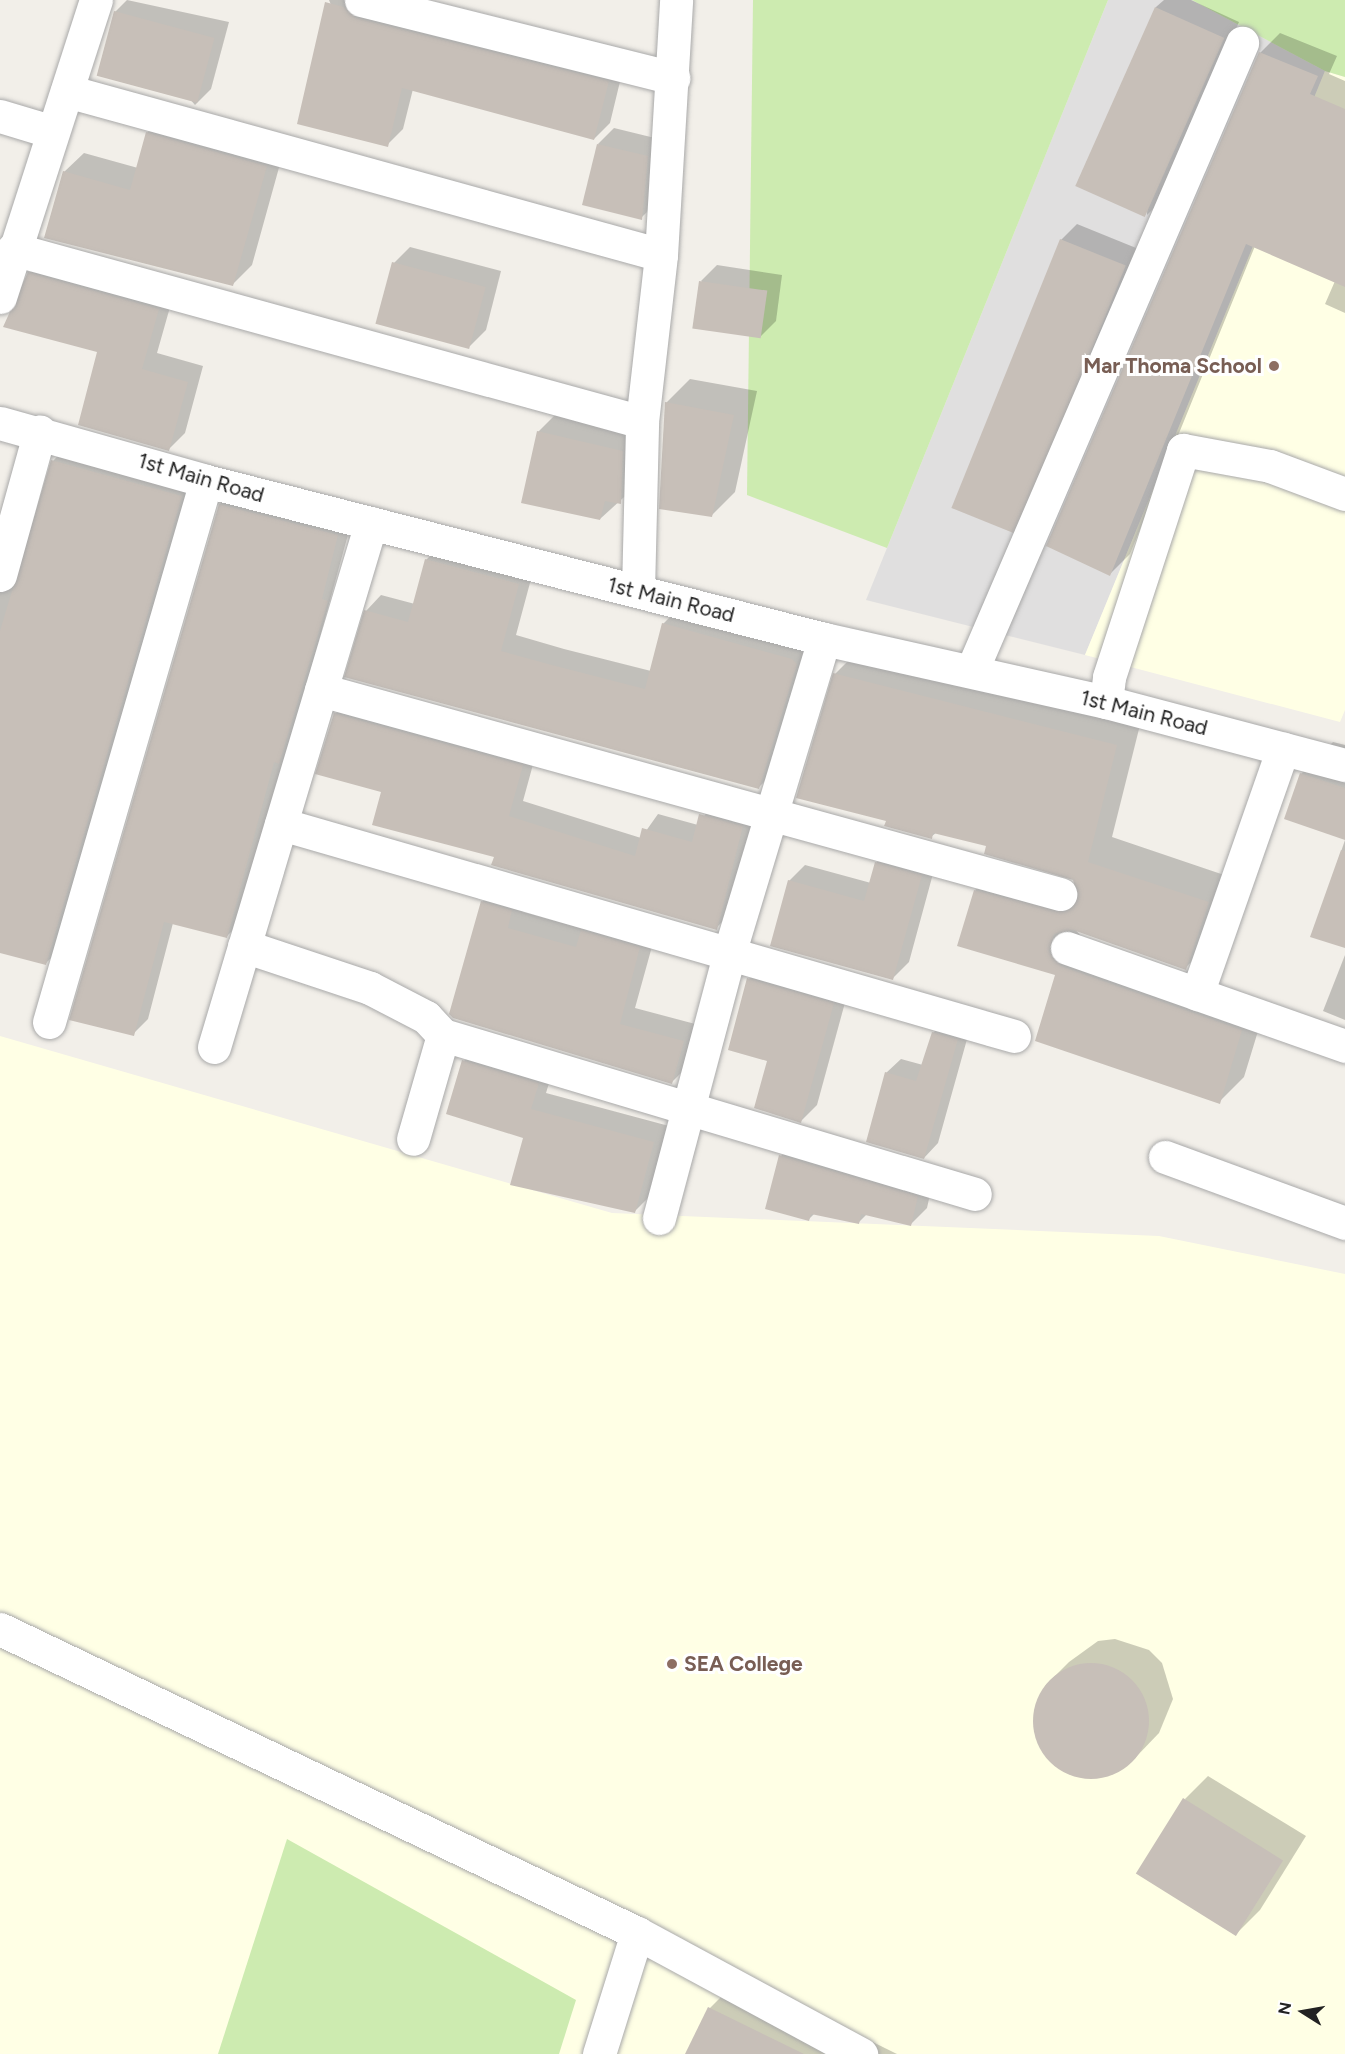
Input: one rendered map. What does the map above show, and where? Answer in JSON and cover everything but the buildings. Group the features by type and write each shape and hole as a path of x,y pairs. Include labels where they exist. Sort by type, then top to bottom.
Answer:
{"street":[{"path":"0,297 13,249 96,0"},
{"path":"361,0 673,78"},
{"path":"638,591 642,422 661,255 676,0"},
{"path":"972,670 1242,43"},
{"path":"67,91 661,255"},
{"path":"0,116 53,132"},
{"path":"13,249 642,422"},
{"name":"1st Main Road","path":"0,423 40,431 206,481 824,639 972,670 1106,702 1345,765"},
{"path":"0,574 40,431"},
{"path":"1106,702 1109,677 1183,450 1270,466 1345,494"},
{"path":"49,1022 206,481"},
{"path":"214,1047 371,523"},
{"path":"659,1218 690,1109 729,954 774,814 824,639"},
{"path":"321,690 1060,894"},
{"path":"1197,994 1283,749"},
{"path":"281,824 1014,1036"},
{"path":"244,946 370,988 426,1017 443,1035 975,1194"},
{"path":"1068,948 1345,1046"},
{"path":"413,1139 443,1035"},
{"path":"1165,1157 1345,1223"},
{"path":"0,1629 637,1933 861,2054"},
{"path":"599,2054 637,1933"}],"shaded area":[{"path":"1108,0 1192,0 1325,71 1085,655 866,600"},
{"name":"Mar Thoma School","path":"1325,71 1345,77 1345,710 1340,722 1085,655"},
{"name":"SEA College","path":"0,1036 612,1213 1159,1236 1345,1274 1345,2054 0,2054"}],"green space":[{"path":"753,0 1108,0 887,548 747,495"},
{"path":"1192,0 1345,0 1345,77 1325,71"},
{"path":"287,1839 576,2000 559,2054 218,2054"}],"place":[{"name":"Mar Thoma School","path":"1274,366"},
{"name":"SEA College","path":"672,1664"}]}
